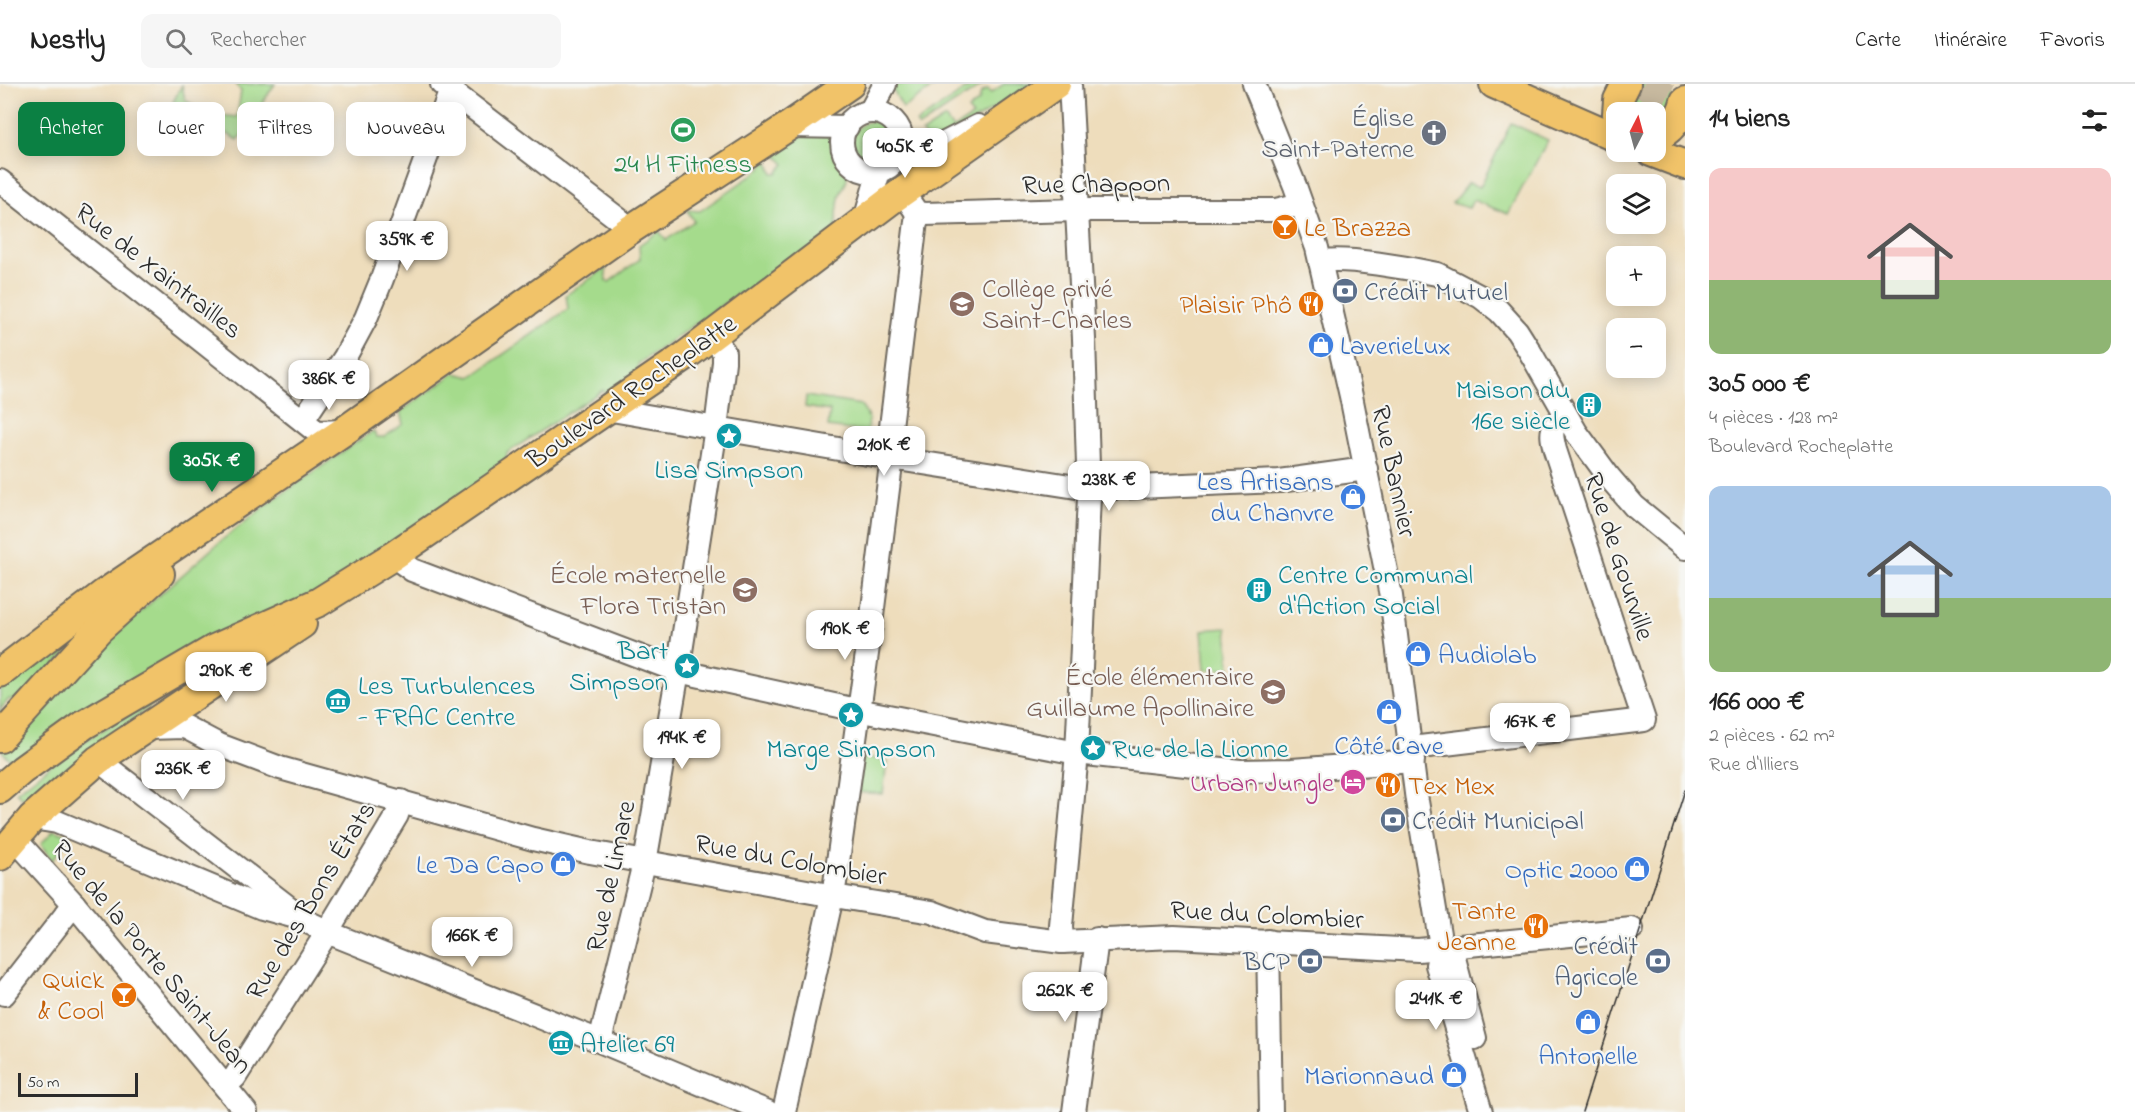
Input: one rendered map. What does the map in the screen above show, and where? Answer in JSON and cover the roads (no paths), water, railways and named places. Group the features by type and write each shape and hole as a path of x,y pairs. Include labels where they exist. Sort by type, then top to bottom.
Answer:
{"main road":[{"path":"0,673 105,593 344,431 628,231 850,84"},
{"name":"Boulevard Rocheplatte","path":"8,821 22,770 84,725 214,649 319,602 477,501 686,356 865,219 910,202 1054,84"},
{"path":"1494,84 1606,133"},
{"path":"1618,102 1626,84"},
{"path":"1666,130 1675,123 1682,112 1685,100"},
{"path":"1666,158 1685,165"},
{"path":"0,738 98,630 163,570 344,431"},
{"name":"Boulevard Rocheplatte","path":"8,821 332,603 393,556"}],"street":[{"path":"870,112 885,84"},
{"name":"Boulevard Rocheplatte","path":"899,155 923,154 968,132 1054,84"},
{"path":"1062,942 1060,926 1077,753 1089,489 1078,210 1070,84"},
{"name":"Rue Bannier","path":"1256,86 1301,204 1320,262 1366,469 1392,602 1417,801 1441,946 1437,965 1481,1112"},
{"path":"303,420 345,357 366,318 386,270 449,87 621,220 628,231"},
{"path":"870,112 885,115 897,125 902,135 902,145 894,163 879,171 862,170 848,159 842,143 847,127 861,114 870,112"},
{"path":"789,126 847,127"},
{"path":"865,219 879,171"},
{"name":"Rue de Xaintrailles","path":"0,182 317,432 344,431"},
{"path":"784,1112 832,896 859,710 891,458 889,444 910,202"},
{"name":"Rue Chappon","path":"910,202 924,214 1078,210 1276,210 1301,204"},
{"path":"1320,262 1335,260 1423,271 1448,279 1481,297 1499,311 1517,331 1565,414 1609,477 1634,506 1685,548"},
{"name":"Rue de Limare","path":"600,1041 645,861 678,671 716,429 724,356 724,352 711,335"},
{"path":"606,410 1089,489 1279,481 1366,469"},
{"name":"Rue de Gourville","path":"1412,755 1644,720 1555,450 1551,434 1552,427 1565,414"},
{"path":"393,556 412,570 678,671 1077,753 1240,771 1412,755"},
{"name":"Rue du Colombier","path":"147,728 185,727 219,745 280,768 590,852 932,912 985,932 1062,942 1174,937 1418,950 1632,929"},
{"path":"98,760 290,908 299,918"},
{"name":"Rue des Bons États","path":"225,1086 235,1077 327,932 397,815 400,801"},
{"path":"8,821 57,822 262,908 299,918 327,932 600,1041 768,1112"},
{"name":"Rue de la Porte Saint-Jean","path":"8,821 246,1112"},
{"path":"4,994 74,904"},
{"path":"1074,1112 1096,939"},
{"path":"1269,941 1271,1112"},
{"name":"Rue Bannier","path":"1441,946 1454,958 1497,1112"}],"tunnel":[{"path":"1643,84 1685,107"}],"tram line":[{"path":"1582,1112 1685,790"}],"place":[{"name":"24 H Fitness","path":"683,130"},
{"name":"Église Saint-Paterne","path":"1434,133"},
{"name":"Le Brazza","path":"1285,227"},
{"name":"Crédit Mutuel","path":"1345,291"},
{"name":"Collège privé Saint-Charles","path":"962,304"},
{"name":"Plaisir Phô","path":"1311,304"},
{"name":"LaverieLux","path":"1321,345"},
{"name":"Maison du 16e siècle","path":"1589,405"},
{"name":"Lisa Simpson","path":"729,436"},
{"name":"Les Artisans du Chanvre","path":"1353,497"},
{"name":"École maternelle Flora Tristan","path":"745,590"},
{"name":"Centre Communal d'Action Social","path":"1259,590"},
{"name":"Audiolab","path":"1418,654"},
{"name":"Bart Simpson","path":"687,666"},
{"name":"École élémentaire Guillaume Apollinaire","path":"1273,692"},
{"name":"Les Turbulences - FRAC Centre","path":"338,701"},
{"name":"Côté Cave","path":"1389,712"},
{"name":"Marge Simpson","path":"851,715"},
{"name":"Rue de la Lionne","path":"1093,748"},
{"name":"Urban Jungle","path":"1353,782"},
{"name":"Tex Mex","path":"1388,785"},
{"name":"Crédit Municipal","path":"1393,820"},
{"name":"Le Da Capo","path":"563,864"},
{"name":"Optic 2000","path":"1637,869"},
{"name":"Tante Jeanne","path":"1536,926"},
{"name":"BCP","path":"1310,961"},
{"name":"Crédit Agricole","path":"1658,961"},
{"name":"Quick & Cool","path":"124,995"},
{"name":"Antonelle","path":"1588,1022"},
{"name":"Atelier 69","path":"561,1043"},
{"name":"Marionnaud","path":"1454,1075"}]}
